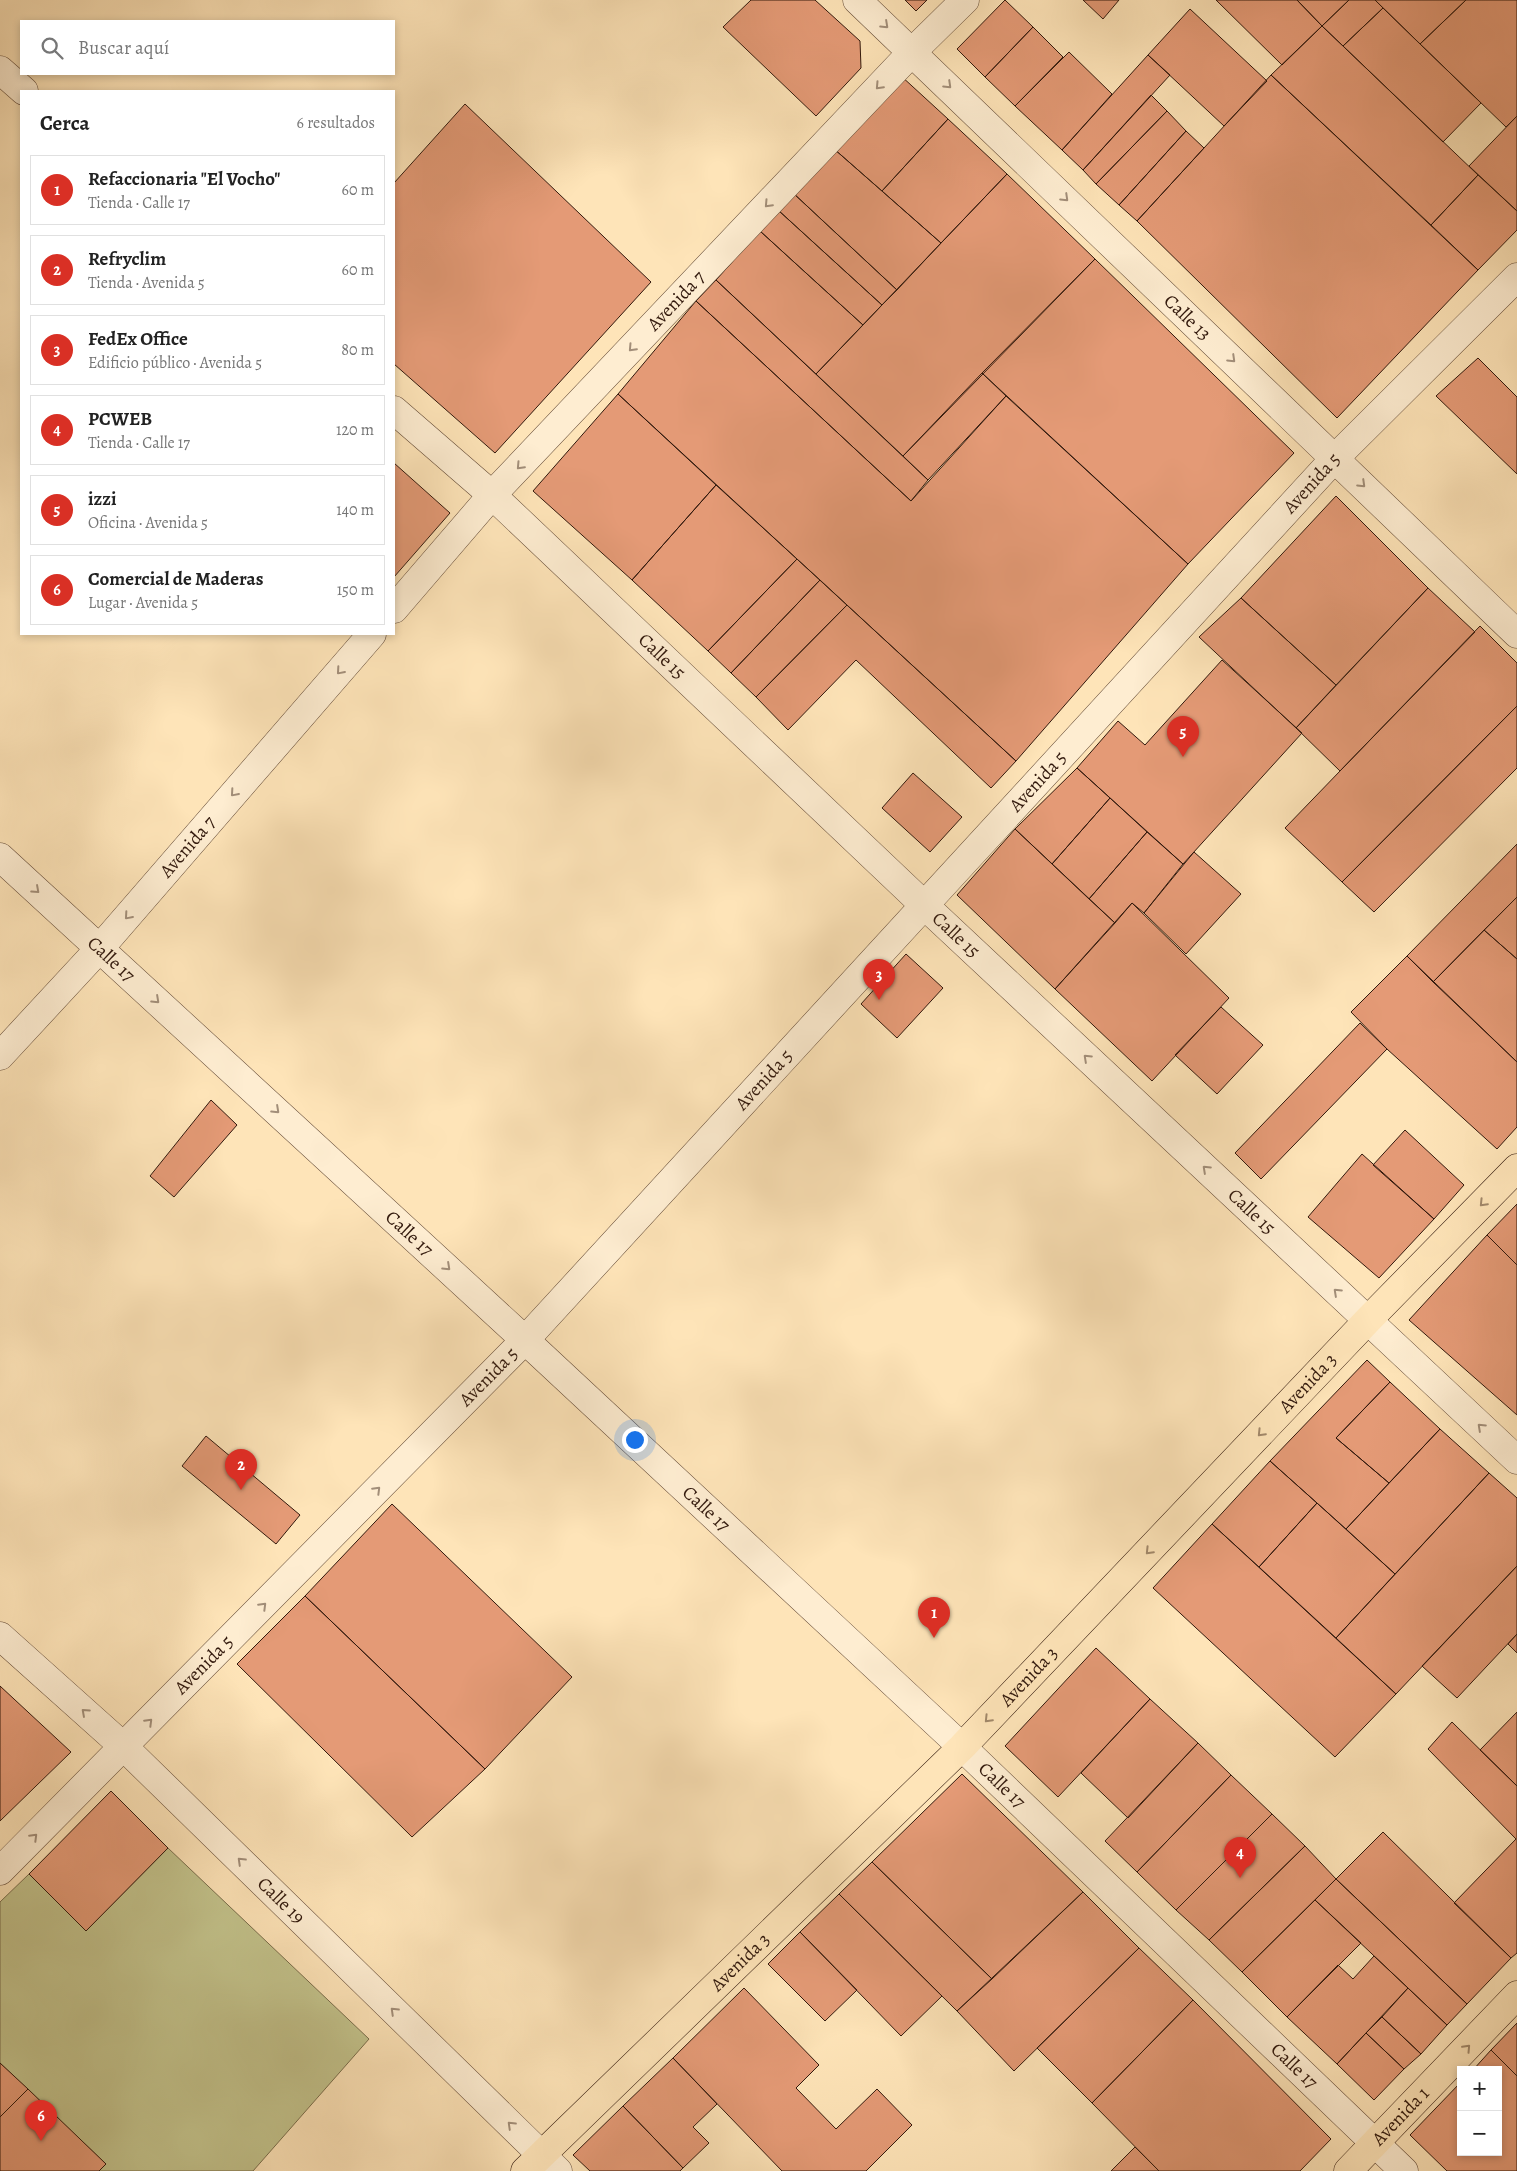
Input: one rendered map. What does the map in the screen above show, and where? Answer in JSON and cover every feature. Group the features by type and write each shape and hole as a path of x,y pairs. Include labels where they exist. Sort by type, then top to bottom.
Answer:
{"main road":[{"name":"Avenida 3","path":"542,2166 962,1746 1368,1320 1517,1168"},
{"name":"Avenida 1","path":"1348,2171 1517,1995"}],"street":[{"name":"Calle 13","path":"858,0 1517,634"},
{"name":"Avenida 7","path":"395,608 492,495 913,51 965,0"},
{"path":"0,70 23,90"},
{"name":"Avenida 5","path":"0,1871 525,1340 923,904 1335,458 1517,277"},
{"name":"Calle 15","path":"395,411 492,495 923,904 1517,1460"},
{"name":"Avenida 7","path":"0,1056 100,948 371,635"},
{"name":"Calle 17","path":"0,857 525,1340 962,1746 1404,2171"},
{"name":"Calle 19","path":"0,1636 124,1747 542,2166"}],"green space":[{"path":"168,1848 369,2039 253,2171 99,2171 106,2164 0,2063 0,1902 29,1874 86,1931"}],"building":[{"path":"751,0 815,0 860,41 861,68 816,116 723,27"},
{"path":"905,0 927,0 916,11"},
{"path":"1005,0 1033,27 985,77 957,49"},
{"path":"1083,0 1119,0 1103,19"},
{"path":"1216,0 1297,0 1322,26 1282,65"},
{"path":"1297,0 1349,0 1322,26"},
{"path":"1349,0 1375,0 1383,8 1343,46 1322,26"},
{"path":"1375,0 1466,0 1420,44"},
{"path":"1466,0 1517,0 1517,116 1506,127 1420,44"},
{"path":"1383,8 1481,103 1443,142 1343,46"},
{"path":"1190,9 1267,81 1224,126 1148,55"},
{"path":"1322,26 1478,175 1431,225 1271,75"},
{"path":"1033,27 1063,57 1015,106 985,77"},
{"path":"1069,52 1112,94 1062,150 1015,106"},
{"path":"1148,55 1170,75 1083,170 1062,150"},
{"path":"900,75 948,119 882,191 833,148"},
{"path":"1271,75 1478,270 1337,418 1137,221"},
{"path":"1151,95 1167,111 1096,184 1083,170"},
{"path":"465,104 651,282 495,453 395,365 395,182"},
{"path":"1167,111 1186,131 1119,205 1096,184"},
{"path":"1517,116 1517,211 1469,166"},
{"path":"948,119 1007,174 941,243 882,191"},
{"path":"1186,131 1204,148 1137,221 1119,205"},
{"path":"833,148 941,243 897,290 792,192"},
{"path":"1007,174 1095,259 903,456 816,374"},
{"path":"1478,175 1517,211 1517,230 1478,270 1431,225"},
{"path":"792,192 897,290 882,305 778,210"},
{"path":"778,210 882,305 863,325 760,231"},
{"path":"760,231 863,325 816,374 716,280"},
{"path":"1095,259 1294,453 1188,564 982,373"},
{"path":"716,280 928,480 911,501 696,301"},
{"path":"696,301 911,501 1006,396 1188,564 1016,761 618,394"},
{"path":"1478,358 1517,397 1517,474 1436,396"},
{"path":"982,373 1006,396 928,480 903,456"},
{"path":"618,394 716,485 632,580 533,491"},
{"path":"395,464 450,513 395,576"},
{"path":"716,485 797,559 708,651 632,580"},
{"path":"1336,496 1428,588 1336,685 1241,598"},
{"path":"797,559 820,580 731,673 708,651"},
{"path":"820,580 847,605 756,697 731,673"},
{"path":"1428,588 1475,632 1340,771 1296,728"},
{"path":"1241,598 1336,685 1296,728 1199,637"},
{"path":"847,605 1016,761 991,788 856,660 788,730 756,697"},
{"path":"1480,626 1517,663 1517,706 1342,882 1285,828"},
{"path":"1222,660 1302,733 1183,864 1077,768 1118,721 1145,745"},
{"path":"1517,706 1517,768 1374,912 1342,882"},
{"path":"1077,768 1110,798 1052,864 1015,829"},
{"path":"913,773 962,817 930,852 882,808"},
{"path":"1110,798 1147,832 1089,899 1052,864"},
{"path":"1015,829 1115,923 1055,989 957,895"},
{"path":"1147,832 1183,864 1144,913 1132,903 1115,923 1089,899"},
{"path":"1517,844 1517,897 1433,982 1407,956"},
{"path":"1194,852 1241,894 1186,954 1144,913"},
{"path":"1517,897 1517,959 1484,930"},
{"path":"1132,903 1229,998 1152,1081 1055,989"},
{"path":"1484,930 1517,959 1517,1062 1433,982"},
{"path":"906,954 943,988 897,1038 861,1004"},
{"path":"1407,956 1517,1062 1517,1127 1497,1149 1387,1049 1351,1012"},
{"path":"1221,1007 1263,1045 1217,1094 1175,1055"},
{"path":"1360,1023 1387,1049 1261,1179 1235,1153"},
{"path":"211,1100 237,1125 174,1197 150,1176"},
{"path":"1405,1130 1464,1185 1434,1219 1373,1165"},
{"path":"1362,1154 1434,1219 1379,1278 1308,1217"},
{"path":"1517,1204 1517,1265 1487,1235"},
{"path":"1487,1235 1517,1265 1517,1415 1409,1320"},
{"path":"1367,1360 1390,1382 1336,1438 1389,1483 1346,1529 1270,1461"},
{"path":"1390,1382 1440,1429 1389,1483 1336,1438"},
{"path":"1440,1429 1489,1473 1395,1574 1346,1529"},
{"path":"206,1436 300,1515 276,1544 182,1466"},
{"path":"1270,1461 1317,1503 1259,1567 1212,1524"},
{"path":"1489,1473 1517,1498 1517,1566 1396,1694 1336,1638"},
{"path":"1317,1503 1395,1574 1336,1638 1259,1567"},
{"path":"392,1504 572,1677 485,1769 305,1596"},
{"path":"1212,1524 1396,1694 1335,1757 1153,1588"},
{"path":"1517,1566 1517,1634 1457,1698 1422,1666"},
{"path":"305,1596 485,1769 412,1837 237,1664"},
{"path":"1517,1634 1517,1653 1508,1644"},
{"path":"1096,1648 1150,1699 1058,1797 1005,1746"},
{"path":"0,1686 71,1752 0,1821"},
{"path":"1150,1699 1198,1743 1128,1818 1081,1773"},
{"path":"1517,1712 1517,1786 1480,1750"},
{"path":"1452,1722 1517,1786 1517,1953 1511,1958 1454,1903 1516,1839 1428,1749"},
{"path":"1198,1743 1231,1775 1137,1872 1105,1841"},
{"path":"962,1774 1083,1892 992,1979 872,1862"},
{"path":"1231,1775 1272,1814 1176,1910 1137,1872"},
{"path":"111,1791 168,1848 86,1931 29,1874"},
{"path":"1272,1814 1305,1846 1209,1940 1176,1910"},
{"path":"1383,1832 1511,1958 1467,2004 1336,1879"},
{"path":"1305,1846 1336,1879 1242,1972 1209,1940"},
{"path":"872,1862 992,1979 957,2011 839,1894"},
{"path":"1336,1879 1467,2004 1447,2025 1315,1900"},
{"path":"1083,1892 1139,1948 1014,2071 957,2011"},
{"path":"839,1894 942,1996 901,2036 800,1932"},
{"path":"1315,1900 1361,1943 1287,2017 1242,1972"},
{"path":"800,1932 857,1990 825,2021 768,1964"},
{"path":"1139,1948 1193,2000 1092,2103 1037,2048"},
{"path":"1374,1956 1408,1988 1337,2064 1287,2017 1338,1965 1353,1979"},
{"path":"744,1988 819,2065 796,2088 836,2129 877,2089 912,2125 866,2171 782,2171 673,2058"},
{"path":"1408,1988 1447,2025 1421,2054 1382,2017"},
{"path":"1193,2000 1331,2139 1300,2171 1159,2171 1092,2103"},
{"path":"1382,2017 1421,2054 1404,2069 1366,2033"},
{"path":"1517,2023 1517,2076 1491,2050"},
{"path":"1366,2033 1404,2069 1374,2100 1337,2064"},
{"path":"1491,2050 1517,2076 1517,2171 1447,2171 1410,2135 1457,2086 1457,2156 1502,2156 1502,2066 1477,2066"},
{"path":"673,2058 717,2104 693,2127 709,2143 683,2168 623,2106"},
{"path":"0,2063 28,2089 0,2117"},
{"path":"28,2089 106,2164 99,2171 0,2171 0,2117"},
{"path":"623,2106 683,2168 680,2171 590,2171 573,2155"},
{"path":"1135,2147 1159,2171 1111,2171"}],"place":[{"name":"izzi","path":"1183,757"},
{"name":"FedEx Office","path":"879,1000"},
{"name":"Refryclim","path":"241,1490"},
{"name":"Refaccionaria \"El Vocho\"","path":"934,1638"},
{"name":"PCWEB","path":"1240,1878"},
{"name":"Comercial de Maderas","path":"41,2141"}]}
